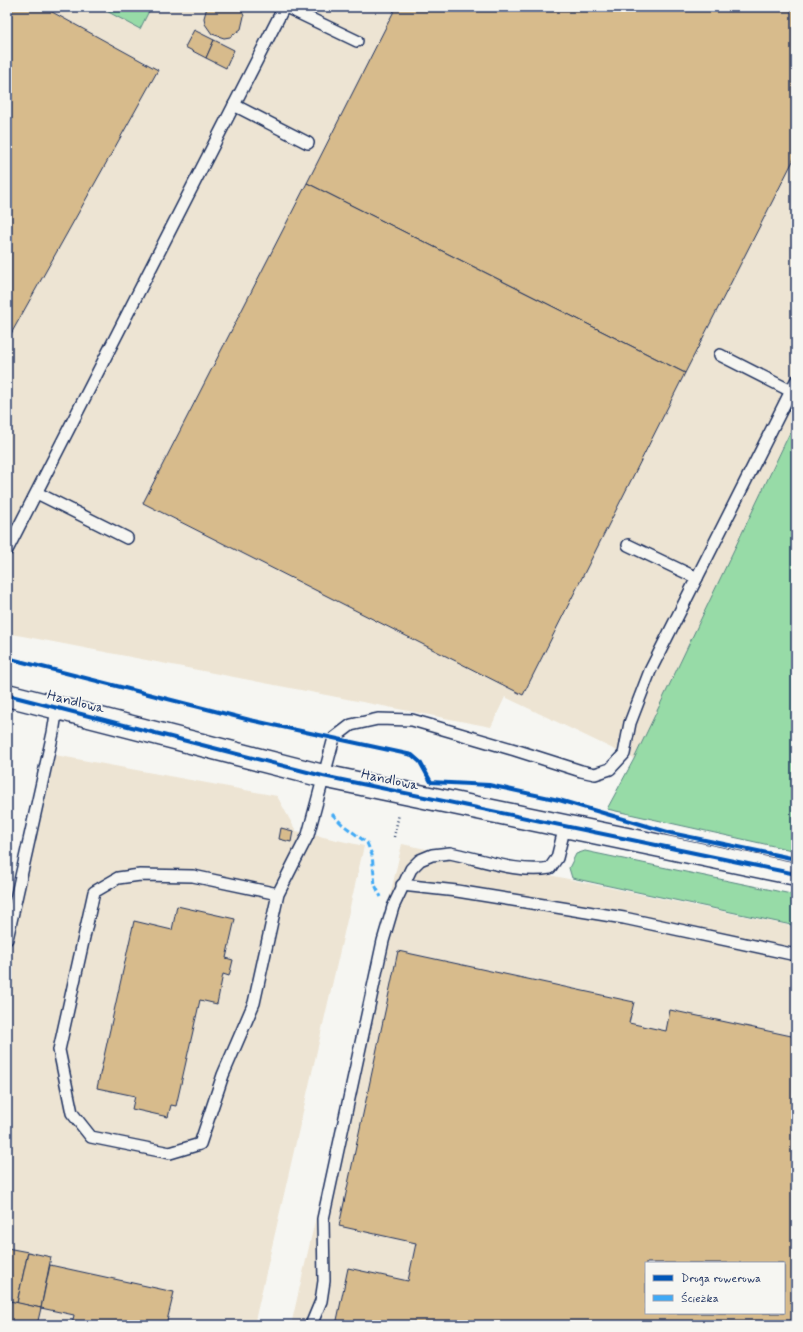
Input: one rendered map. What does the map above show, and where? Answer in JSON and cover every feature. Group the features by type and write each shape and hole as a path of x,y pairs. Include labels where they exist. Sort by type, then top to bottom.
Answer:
{"street":[{"name":"Handlowa","path":"7,695 323,776 796,874"}],"lane":[{"path":"7,550 285,7 356,41"},
{"path":"234,106 308,144"},
{"path":"720,355 791,391"},
{"path":"278,894 193,876 140,875 118,878 94,892 59,1050 72,1113 91,1136 170,1153 200,1144 223,1075 254,1003 278,894 308,835 334,738 351,725 378,719 412,720 515,750 580,771 594,774 610,769 624,754 630,723 650,671 796,381"},
{"path":"37,493 128,538"},
{"path":"628,545 697,578"},
{"path":"7,939 49,754 57,708"},
{"path":"311,1325 321,1301 324,1281 323,1219 383,941 402,885 411,869 420,860 432,855 440,854 450,853 519,868 538,870 550,868 557,858 565,826"},
{"path":"402,885 451,890 624,918 796,955"}],"path":[{"path":"394,837 400,808"}],"shaded area":[{"path":"7,7 99,7 140,29 151,7 796,7 796,420 634,759 505,697 491,727 7,633"},
{"path":"55,755 277,796 296,831 364,846 254,1325 7,1325 7,966"},
{"path":"402,844 796,927 796,1325 291,1325"}],"green space":[{"path":"99,7 151,7 140,29"},
{"path":"796,420 796,851 607,809 634,759"},
{"path":"585,851 796,895 796,926 572,878 569,868 576,854"}],"building":[{"path":"7,7 43,7 158,70 7,341"},
{"path":"207,7 240,7 244,16 241,29 230,37 224,38 212,34 205,24 204,18"},
{"path":"396,7 796,7 796,155 685,373 307,183"},
{"path":"194,30 214,40 206,58 185,47"},
{"path":"214,40 234,50 226,68 206,58"},
{"path":"307,183 685,373 523,695 143,503"},
{"path":"281,828 293,831 291,842 279,839"},
{"path":"177,906 235,919 226,958 233,960 229,976 223,974 217,1004 200,1000 176,1106 171,1105 168,1117 132,1109 135,1096 97,1088 134,921 172,930"},
{"path":"398,951 634,1002 629,1023 666,1031 670,1010 796,1037 796,1325 336,1325 348,1268 408,1281 416,1243 339,1226"},
{"path":"7,1248 28,1252 17,1303 10,1301 7,1316"},
{"path":"28,1252 51,1257 41,1308 17,1303"},
{"path":"50,1265 174,1292 166,1325 72,1325 74,1315 41,1308"},
{"path":"10,1301 41,1308 37,1325 7,1325"}],"marked path":[{"path":"332,814 342,824 367,843 372,855 375,885 381,897"}],"cycle path":[{"path":"7,658 250,720 412,755 420,762 431,782 489,785 559,800 671,833 796,859"},
{"path":"7,695 323,776 796,874"}]}
